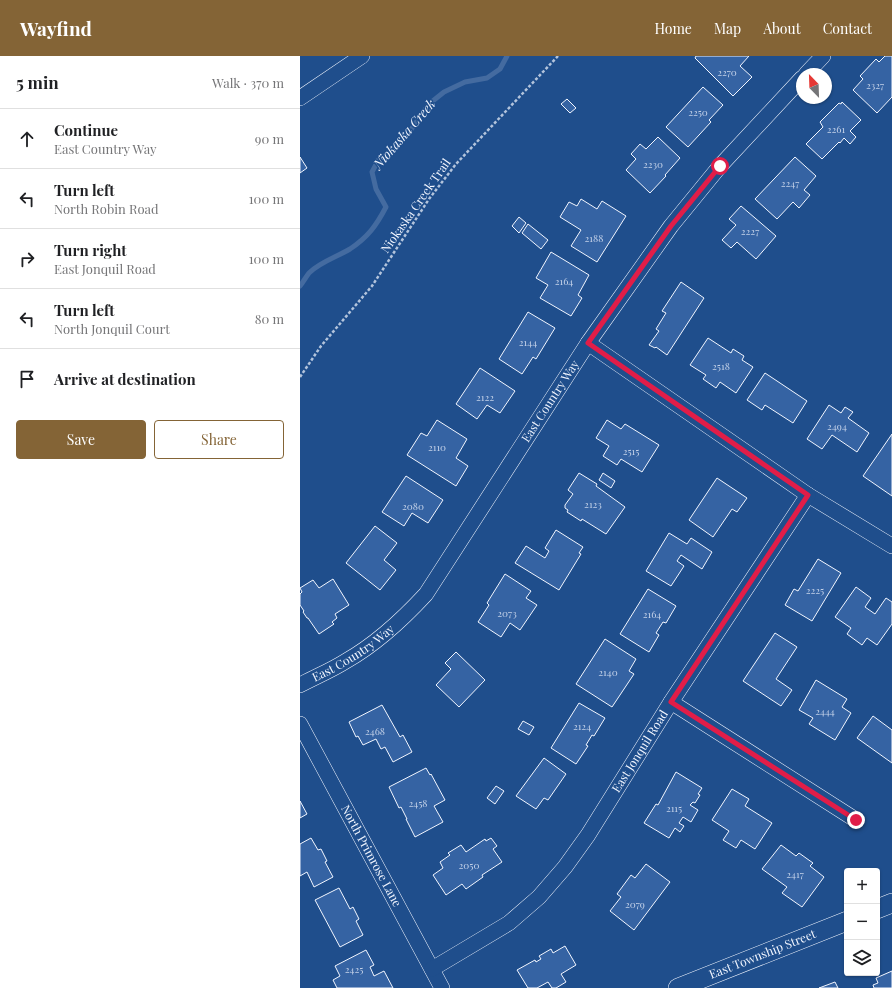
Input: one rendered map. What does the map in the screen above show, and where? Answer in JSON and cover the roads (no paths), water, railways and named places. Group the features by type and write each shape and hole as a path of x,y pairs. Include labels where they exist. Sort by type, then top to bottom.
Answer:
{"street":[{"path":"300,98 362,56"},
{"path":"812,68 823,56"},
{"name":"East Country Way","path":"300,685 346,662 370,646 409,612 426,594 588,343 671,226 720,166 796,84"},
{"path":"588,343 808,495 892,546"},
{"name":"East Jonquil Road","path":"432,969 509,922 539,897 565,867 588,835 671,702 808,495"},
{"path":"671,702 856,820"},
{"name":"North Primrose Lane","path":"300,724 442,988"},
{"path":"880,908 892,903"},
{"name":"East Township Street","path":"678,988 844,922"}],"waterway":[{"name":"Niokaska Creek","path":"300,286 313,269 350,249 362,240 379,220 386,207 376,189 372,172 379,159 396,148 429,104 444,92 465,82 487,78 500,69 507,56"}]}
